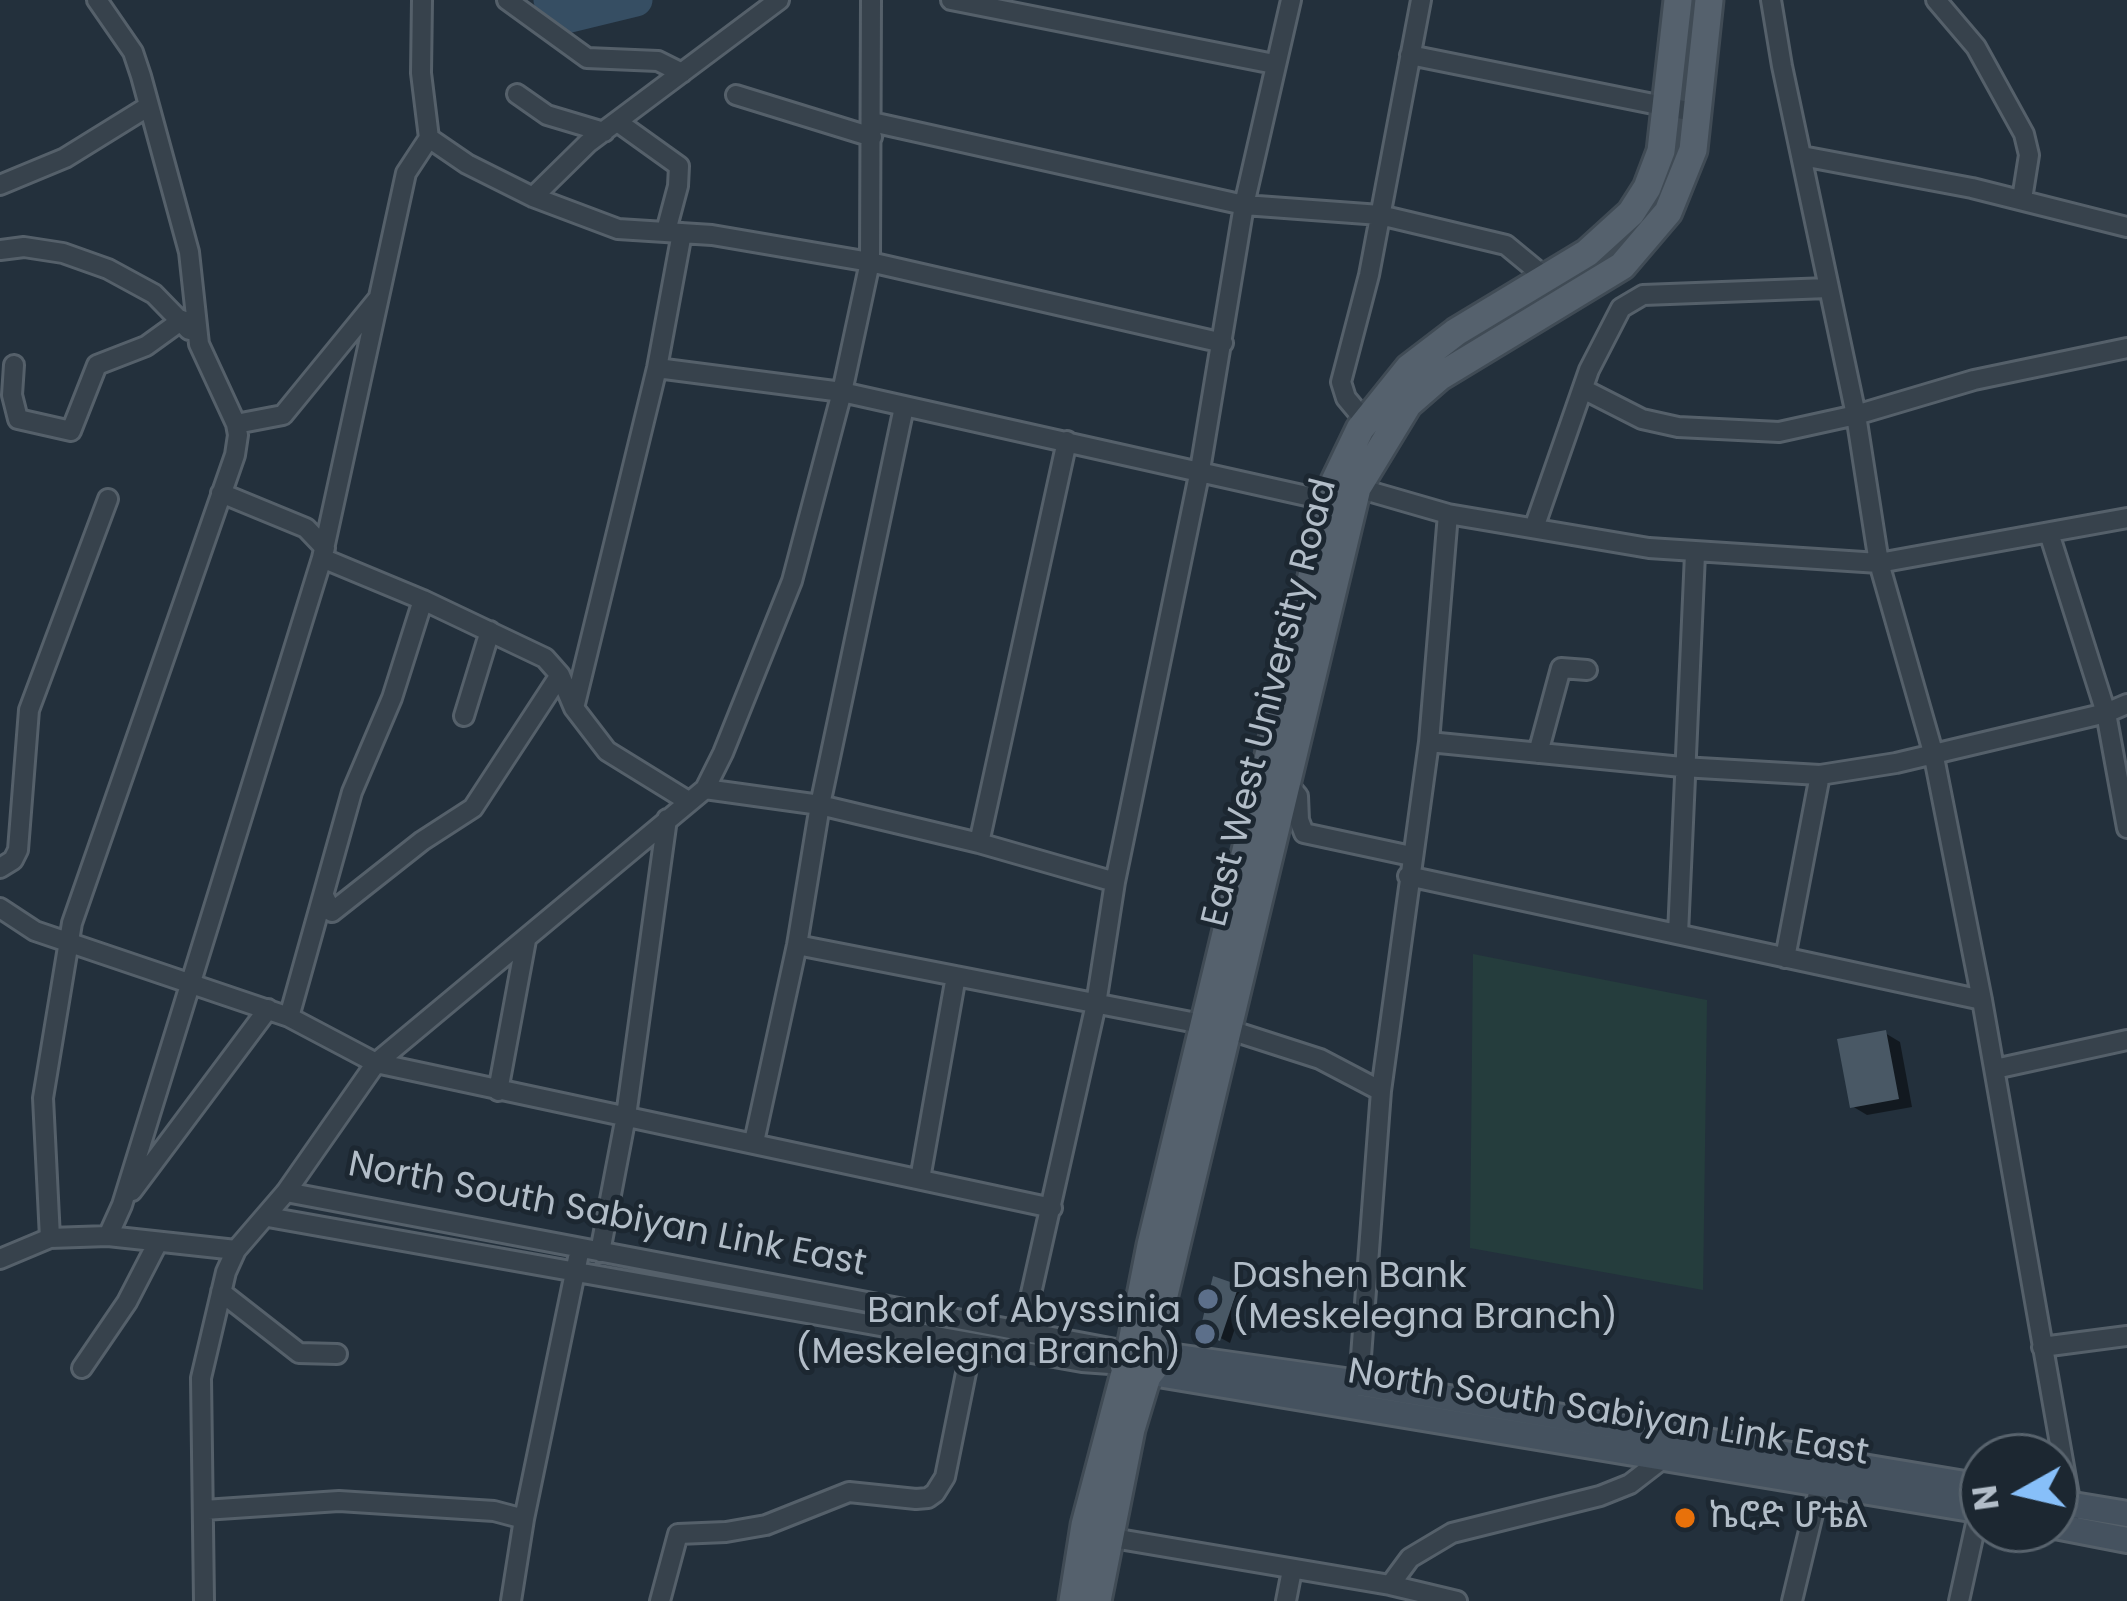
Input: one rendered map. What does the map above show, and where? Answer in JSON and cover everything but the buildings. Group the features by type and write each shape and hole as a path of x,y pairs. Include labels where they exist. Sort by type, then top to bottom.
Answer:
{"main road":[{"name":"East West University Road","path":"1097,1601 1139,1360 1340,490 1366,422 1409,368 1456,332 1609,237 1631,213 1661,151 1678,0"},
{"name":"East West University Road","path":"1216,1026 1287,784 1340,490 1408,404 1439,377 1622,266 1648,238 1680,189 1693,150 1709,0"},
{"name":"East West University Road","path":"1073,1601 1085,1525 1139,1360"},
{"name":"North South Sabiyan Link East","path":"1139,1360 1359,1383 1959,1499"},
{"name":"North South Sabiyan Link East","path":"1139,1360 1270,1395 1665,1457 1747,1460 1820,1485 1959,1500"},
{"path":"2079,1516 2127,1514"},
{"path":"2079,1522 2127,1540"}],"street":[{"path":"98,0 133,52 189,252 199,344"},
{"path":"108,1236 122,1204 324,553 406,173 429,138 422,73 422,0"},
{"path":"507,0 587,58 658,61 682,73"},
{"path":"533,196 612,128 779,0"},
{"path":"204,1601 201,1378 236,1250 286,1192 376,1063 705,789 792,581 842,392 870,262 871,0"},
{"path":"951,0 1274,64"},
{"path":"1023,1329 1096,1004 1115,882 1200,470 1244,206 1291,0"},
{"path":"1366,422 1346,398 1342,382 1421,0"},
{"path":"1772,0 1856,415 1879,563 1933,752 1982,1000 2053,1433"},
{"path":"1936,0 1976,47 2018,120 2029,155 2022,199"},
{"path":"1410,55 1698,113"},
{"path":"517,94 547,115 612,128 679,166 657,368 574,708"},
{"path":"736,95 872,130 1244,206 1380,215 1506,245 1546,278"},
{"path":"0,185 65,158 148,106"},
{"path":"429,138 467,164 533,196 618,229 674,232 870,262 1223,344"},
{"path":"1802,156 2022,199 2127,227"},
{"path":"0,250 24,247 63,253 108,269 154,294 199,344 236,424 235,455 69,942 43,1099 50,1238"},
{"path":"1534,528 1583,388 1607,328 1621,308 1643,295 1828,288"},
{"path":"236,424 283,415 380,296"},
{"path":"14,365 12,395 18,418 71,431 97,365 146,346 182,320"},
{"path":"1583,388 1642,419 1678,427 1779,432 1974,380 2127,348"},
{"path":"657,368 842,392 1200,470 1340,490 1448,514 1695,554 1879,563 2127,518"},
{"path":"754,1142 904,407"},
{"path":"979,843 1066,441"},
{"path":"221,493 307,528 324,553 545,658 560,675 574,708 607,751 688,801"},
{"path":"0,868 18,850 29,710 108,500"},
{"path":"1359,1383 1382,1090 1429,742 1448,514"},
{"path":"2049,532 2106,712 2127,828"},
{"path":"1678,934 1695,554"},
{"path":"289,1017 352,792 392,698 424,600"},
{"path":"464,716 490,631"},
{"path":"1538,753 1561,668 1587,670"},
{"path":"324,896 332,912 404,854 473,808 560,675"},
{"path":"1429,742 1682,767 1820,775 1896,763 2127,704"},
{"path":"1785,958 1820,775"},
{"path":"1287,784 1298,796 1304,832 1410,866 1678,934 1982,1000"},
{"path":"705,789 820,805 1115,882"},
{"path":"512,1601 524,1519 585,1257 626,1116 667,819"},
{"path":"0,908 35,931 289,1017 376,1063 1052,1208"},
{"path":"498,1091 526,940"},
{"path":"797,945 1216,1026 1320,1059 1382,1090"},
{"path":"920,1179 956,976"},
{"path":"122,1204 268,1009"},
{"path":"1995,1069 2127,1040"},
{"name":"North South Sabiyan Link East","path":"286,1192 972,1343 1082,1362 1139,1360"},
{"name":"North South Sabiyan Link East","path":"268,1216 585,1257 1023,1329 1139,1360"},
{"path":"0,1259 50,1238 108,1236 236,1250"},
{"path":"82,1368 127,1302 158,1242"},
{"path":"221,1292 298,1353 337,1354"},
{"path":"2042,1347 2127,1336"},
{"path":"660,1601 678,1534 766,1525 849,1492 916,1499 935,1493 945,1478 972,1343"},
{"path":"1390,1585 1410,1558 1452,1533 1600,1496 1630,1484 1665,1457"},
{"path":"1792,1601 1820,1485"},
{"path":"204,1510 339,1501 494,1511 524,1519"},
{"path":"1107,1537 1390,1585 1454,1601"},
{"path":"1959,1601 1970,1553"},
{"path":"1286,1601 1292,1570"}],"green space":[{"path":"1473,954 1707,1000 1703,1290 1470,1248"}],"waterway":[{"path":"550,0 562,18 636,0"}],"place":[{"name":"Dashen Bank (Meskelegna Branch)","path":"1208,1299"},
{"name":"Bank of Abyssinia (Meskelegna Branch)","path":"1205,1334"},
{"name":"ኬሮድ ሆቴል","path":"1685,1518"}]}
